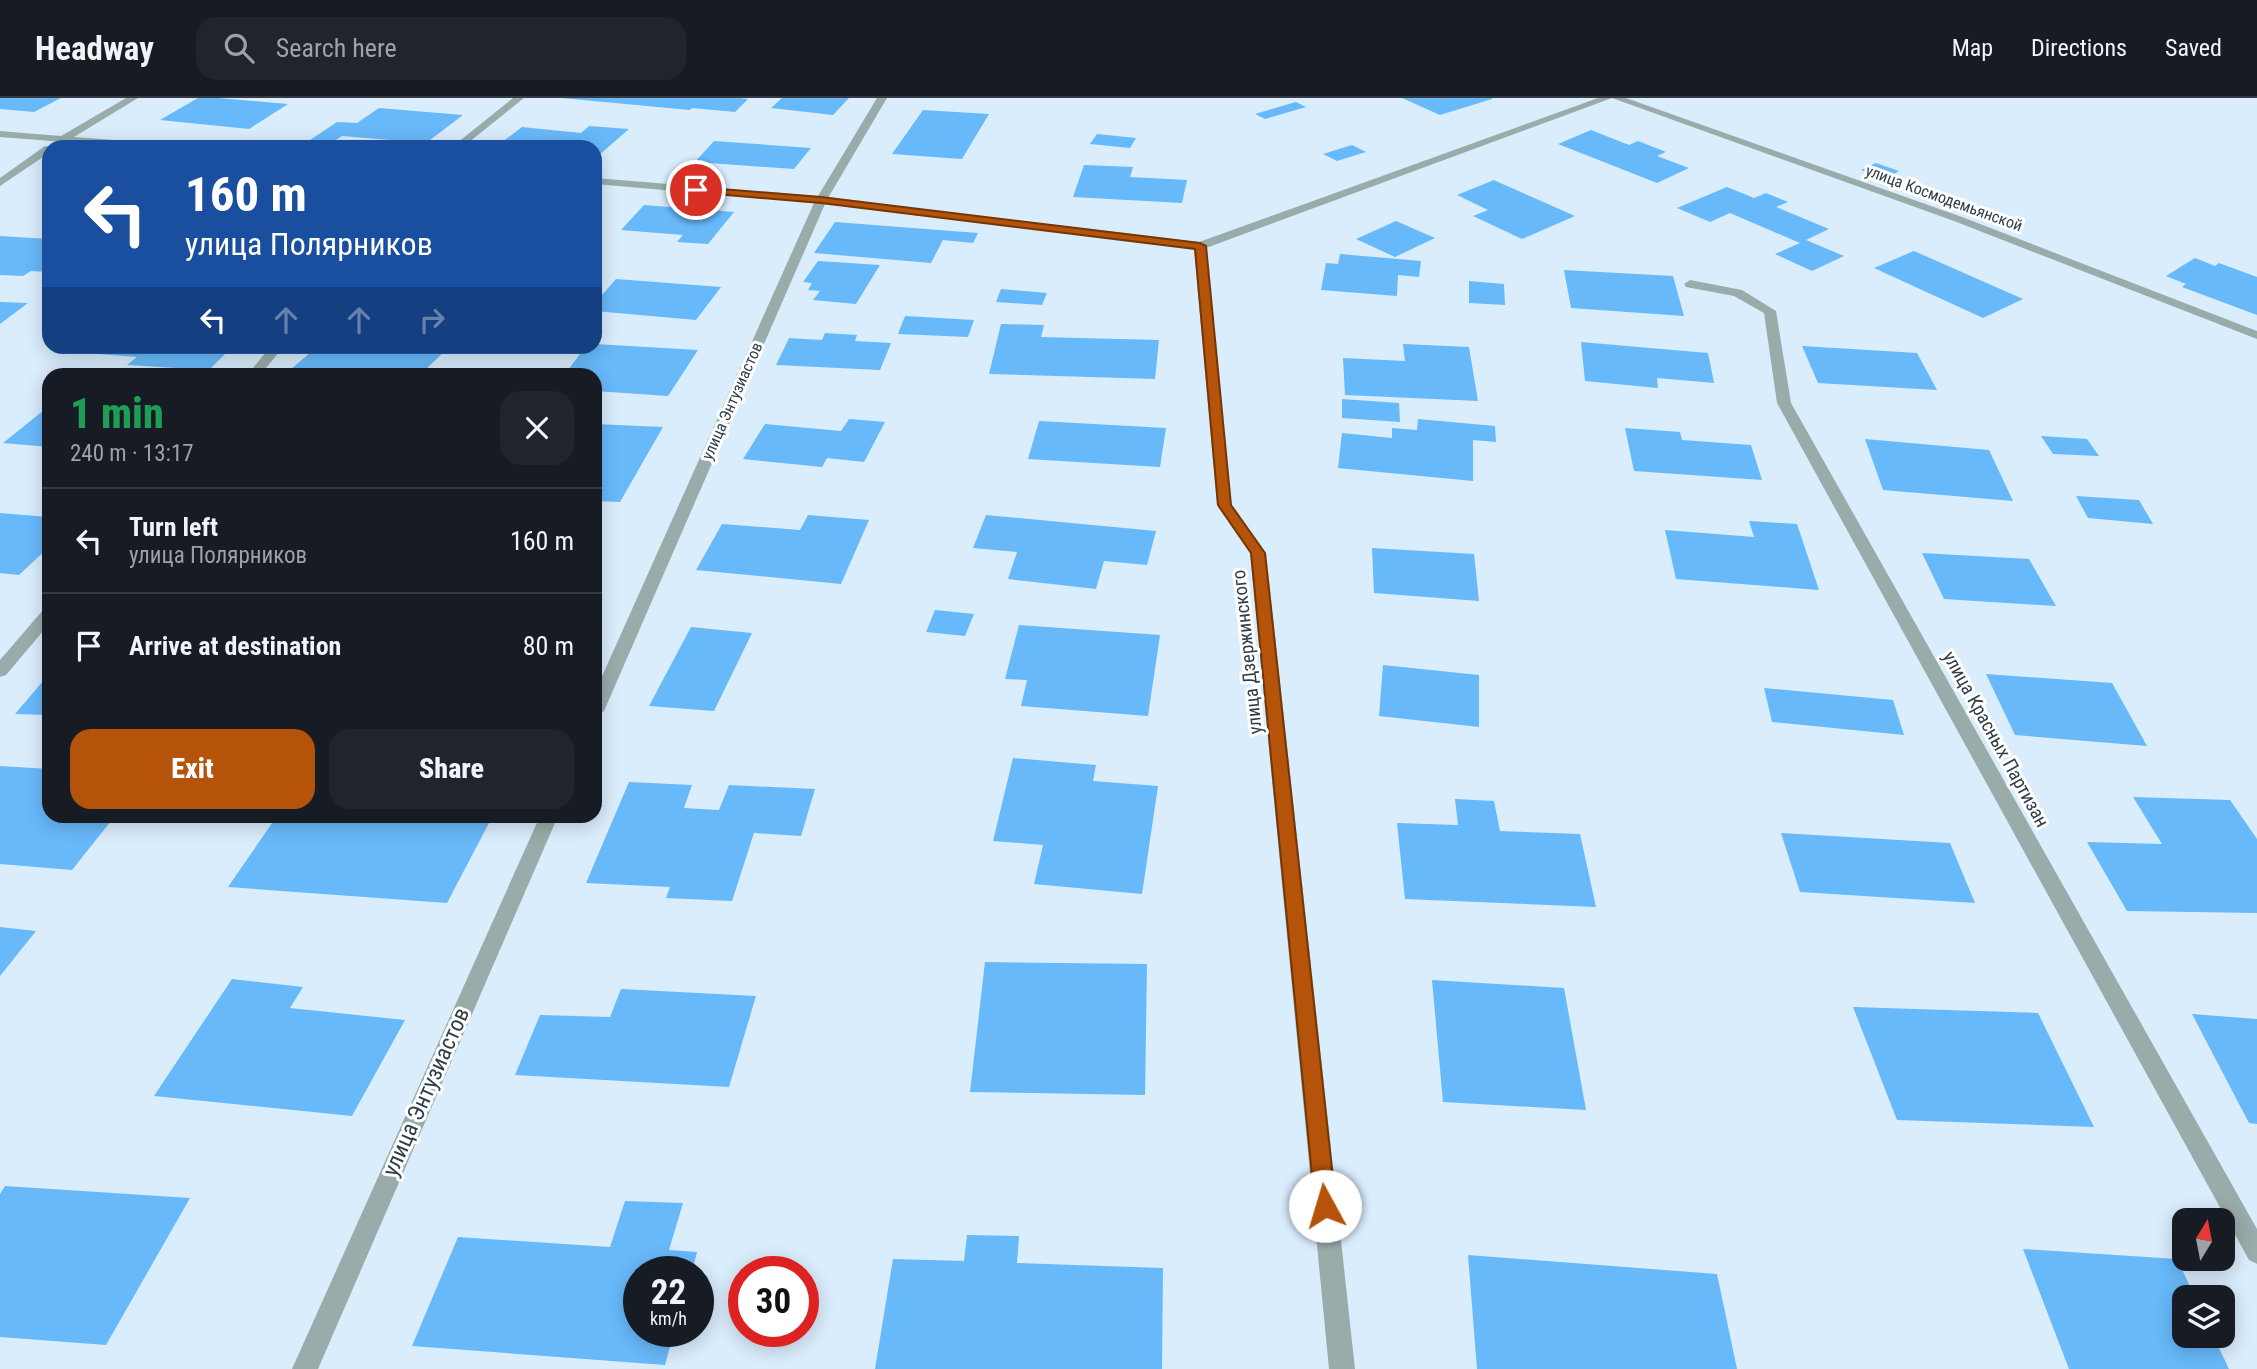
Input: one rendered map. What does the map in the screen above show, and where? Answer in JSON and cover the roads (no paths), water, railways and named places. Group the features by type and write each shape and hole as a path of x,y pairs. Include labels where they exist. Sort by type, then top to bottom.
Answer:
{"street":[{"path":"63,139 133,98"},
{"path":"466,140 519,98"},
{"name":"улица Энтузиастов","path":"602,695 821,200 882,98"},
{"path":"602,182 821,200 1200,246 1607,98"},
{"name":"улица Космодемьянской","path":"1617,98 1958,219 2257,335"},
{"path":"0,134 76,140"},
{"path":"0,183 42,154"},
{"name":"улица Дзержинского","path":"1200,246 1224,505 1258,553 1342,1369"},
{"name":"улица Красных Партизан","path":"1690,284 1738,293 1770,311 1784,403 2257,1252"},
{"path":"259,368 271,354"},
{"path":"0,671 42,622"},
{"name":"улица Энтузиастов","path":"305,1369 546,823"}]}
